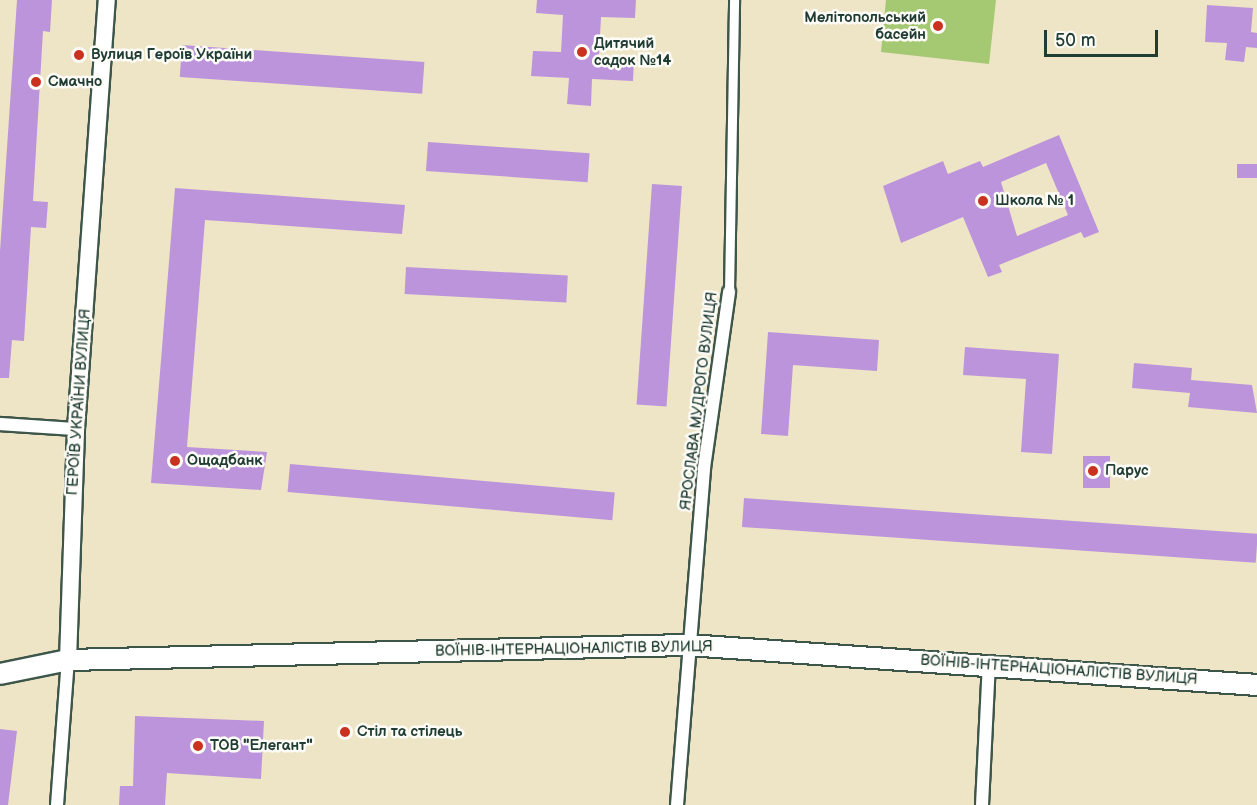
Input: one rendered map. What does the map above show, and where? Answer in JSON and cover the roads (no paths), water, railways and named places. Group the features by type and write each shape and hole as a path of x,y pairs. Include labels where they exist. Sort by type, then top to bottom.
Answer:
{"highway":[{"name":"ВОЇНІВ-ІНТЕРНАЦІОНАЛІСТІВ ВУЛИЦЯ","path":"0,674 68,660 688,645 989,664 1257,685"}],"main road":[{"name":"ГЕРОЇВ УКРАЇНИ ВУЛИЦЯ","path":"68,660 76,429 107,0"}],"street":[{"name":"ЯРОСЛАВА МУДРОГО ВУЛИЦЯ","path":"677,805 688,645 704,468 729,292 734,0"},
{"path":"0,424 76,429"},
{"name":"ГЕРОЇВ УКРАЇНИ ВУЛИЦЯ","path":"57,805 68,660"},
{"path":"982,805 989,664"}],"place":[{"name":"Мелітопольський басейн","path":"938,26"},
{"name":"Дитячий садок №14","path":"582,52"},
{"name":"Вулиця Героїв України","path":"79,55"},
{"name":"Смачно","path":"36,82"},
{"name":"Школа № 1","path":"983,201"},
{"name":"Ощадбанк","path":"175,461"},
{"name":"Парус","path":"1093,471"},
{"name":"Стіл та стілець","path":"345,732"},
{"name":"ТОВ \"Елегант\"","path":"198,746"}]}
